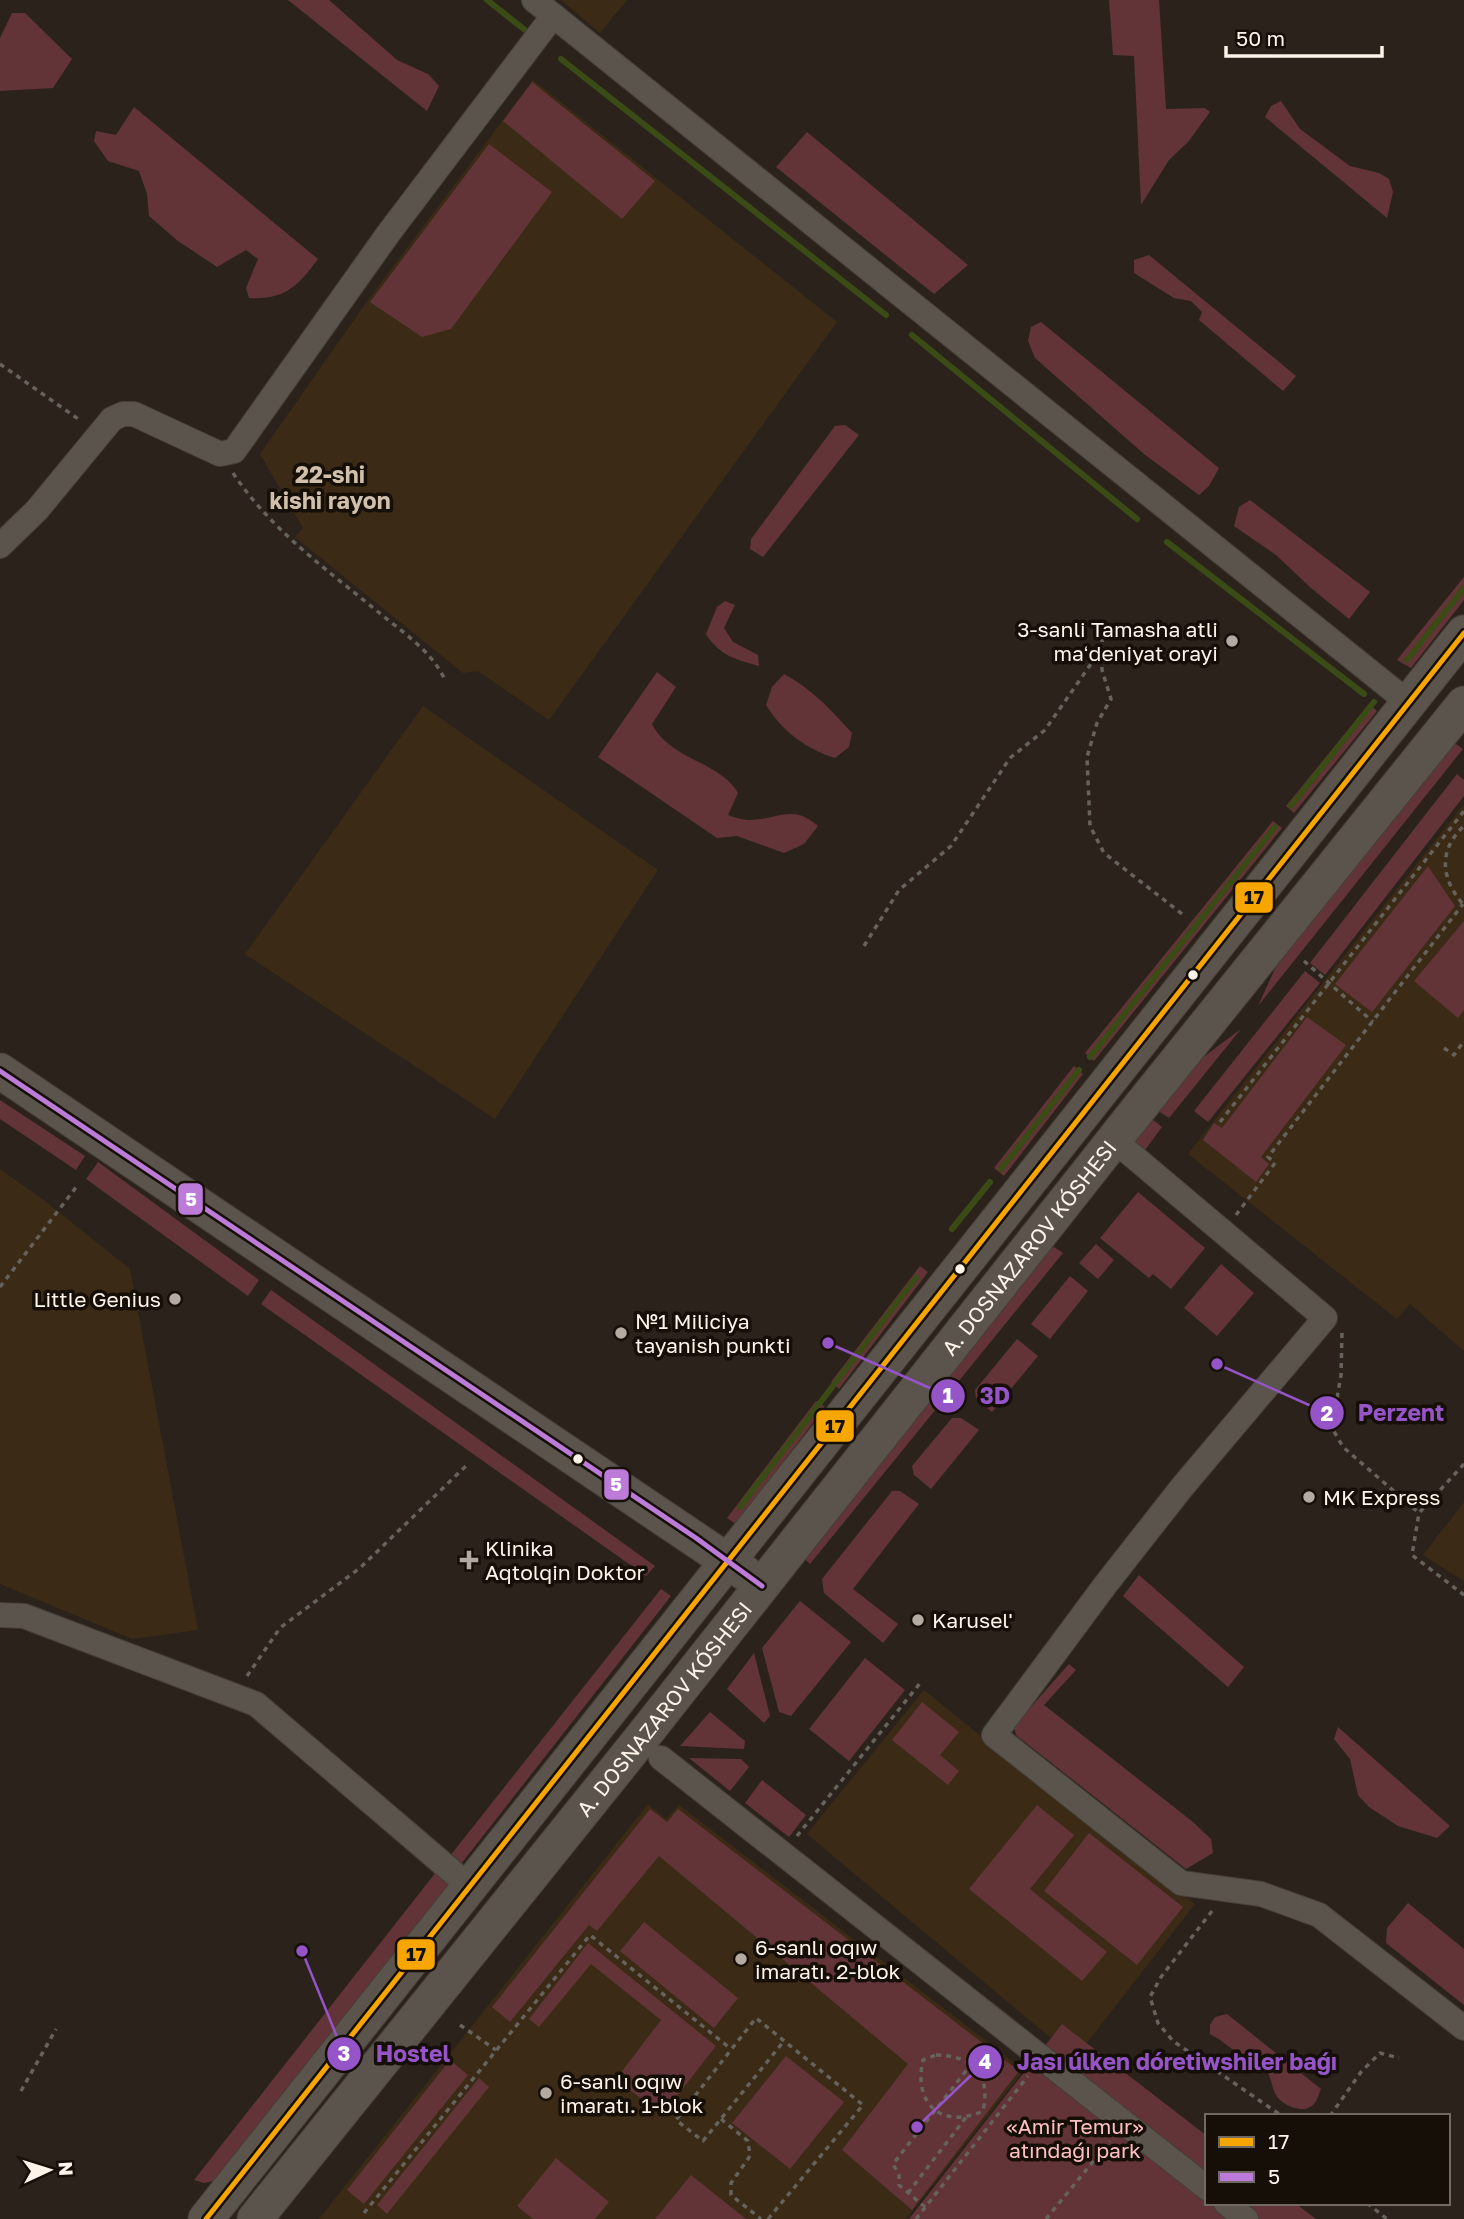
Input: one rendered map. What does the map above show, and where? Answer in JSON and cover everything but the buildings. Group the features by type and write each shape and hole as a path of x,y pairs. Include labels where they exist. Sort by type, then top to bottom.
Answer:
{"main road":[{"name":"A. DOSNAZAROV KÓSHESI","path":"206,2219 1464,633"},
{"name":"A. DOSNAZAROV KÓSHESI","path":"255,2219 1464,704"},
{"path":"0,1071 762,1586"},
{"path":"753,1528 754,1537 760,1545 768,1551 787,1555"},
{"path":"685,1615 699,1610 708,1612 715,1616 722,1636"}],"street":[{"path":"534,0 1409,703"},
{"path":"0,546 37,510 111,419 122,414 134,414 220,454 234,451 388,234 553,16"},
{"path":"1114,1140 1325,1318 1183,1486 994,1735 1181,1883 1261,1894 1319,1915 1464,2028"},
{"path":"0,1615 24,1616 256,1704 469,1886"},
{"path":"661,1758 1205,2186"},
{"path":"1230,2205 1247,2219"}],"path":[{"path":"0,364 100,434"},
{"path":"220,454 247,494 281,531 412,640 439,667 445,680"},
{"path":"1102,637 1102,670 1111,699 1097,723 1087,757 1090,826 1104,852 1186,917"},
{"path":"864,946 899,890 951,846 1010,758 1045,730 1102,648"},
{"path":"1220,1122 1464,811"},
{"path":"1222,1231 1247,1203 1275,1163 1268,1157 1463,904 1451,891 1446,875 1445,857 1451,841 1464,826"},
{"path":"1304,961 1373,1022"},
{"path":"1444,1048 1454,1055 1464,1041"},
{"path":"0,1287 78,1186"},
{"path":"1342,1332 1341,1375 1332,1428 1343,1447 1419,1513"},
{"path":"233,1695 280,1628 360,1568 469,1463"},
{"path":"1464,1464 1419,1513 1412,1555 1464,1595"},
{"path":"783,1854 921,1682"},
{"path":"1234,1891 1205,1918 1161,1977 1150,1997 1158,2023 1173,2041 1279,2114"},
{"path":"364,2213 590,1935 731,2049"},
{"path":"768,2219 863,2105 756,2018 676,2120 703,2141 784,2041"},
{"path":"460,2025 496,2050"},
{"path":"925,2207 898,2185 899,2175 893,2164 1002,2026"},
{"path":"21,2091 56,2029"},
{"path":"1330,2114 1380,2053 1399,2058"},
{"path":"936,2055 949,2056 961,2058 971,2065 979,2072 985,2084 983,2111 967,2116 947,2115 935,2110 922,2093 919,2076 923,2060 936,2055"},
{"path":"916,2219 1042,2058"},
{"path":"908,2193 967,2116"},
{"path":"721,2119 748,2141 750,2156 731,2183 731,2195 761,2219"},
{"path":"1046,2219 1125,2123"},
{"path":"1370,2205 1387,2219"}],"shaded area":[{"path":"561,0 627,0 600,33"},
{"path":"533,80 837,322 549,720 478,671 463,673 295,537 303,528 260,454 368,300"},
{"path":"423,706 658,870 495,1119 245,954"},
{"path":"1464,804 1464,1351 1410,1304 1397,1319 1188,1154"},
{"path":"0,1169 130,1269 198,1630 132,1639 0,1584"},
{"path":"1464,1502 1464,1581 1423,1555"},
{"path":"924,1690 1195,1904 1086,2044 1062,2025 1051,2038 807,1834"},
{"path":"648,1804 666,1819 679,1805 1024,2070 906,2219 319,2219"}],"green space":[{"path":"288,0 329,0 397,60 428,74 439,86 427,111"},
{"path":"1109,0 1159,0 1166,109 1205,108 1210,112 1188,142 1169,160 1141,205 1134,56 1113,55"},
{"path":"12,13 25,13 72,59 53,88 0,91 0,38"},
{"path":"532,82 655,181 622,219 503,121"},
{"path":"1281,101 1300,129 1350,166 1379,173 1389,179 1393,192 1387,218 1265,117 1271,106"},
{"path":"134,107 318,259 297,284 272,297 249,298 246,288 258,259 246,250 217,267 178,241 149,216 147,194 139,171 108,161 94,141 96,131 116,135"},
{"path":"807,132 968,265 934,294 776,167"},
{"path":"489,144 552,192 451,329 422,337 370,302"},
{"path":"1149,255 1296,376 1283,391 1199,320 1202,312 1191,301 1174,298 1134,273 1134,260"},
{"path":"1041,322 1219,468 1209,486 1199,495 1144,454 1035,358 1028,341 1031,327"},
{"path":"845,425 859,435 763,557 750,549 751,539 835,426"},
{"path":"1250,500 1370,592 1349,619 1276,555 1234,526 1239,507"},
{"path":"1464,577 1464,600 1411,668 1397,660"},
{"path":"725,601 735,605 724,628 733,642 758,655 759,666 735,659 723,652 706,634 717,607"},
{"path":"657,672 676,687 652,724 660,736 671,746 720,774 730,783 738,793 728,815 749,820 792,814 809,819 818,826 804,844 784,853 737,836 717,838 598,757"},
{"path":"784,674 812,693 852,733 849,747 835,758 814,750 796,738 779,723 766,705 772,687"},
{"path":"1369,704 1377,711 1294,813 1286,806"},
{"path":"1456,744 1463,749 1258,1006 1284,949 1445,748"},
{"path":"1457,774 1464,780 1464,796 1325,975 1310,963"},
{"path":"1273,821 1282,828 1094,1061 1085,1053"},
{"path":"1428,866 1455,906 1372,1012 1335,984"},
{"path":"1464,921 1464,1010 1458,1018 1414,981"},
{"path":"1305,971 1320,983 1208,1122 1194,1111"},
{"path":"1307,1017 1346,1045 1261,1157 1269,1164 1256,1182 1203,1140 1214,1123 1222,1128"},
{"path":"1241,1029 1169,1118 1157,1110 1190,1067"},
{"path":"1074,1066 1083,1074 1004,1176 994,1168"},
{"path":"0,1100 85,1156 76,1170 0,1119"},
{"path":"1152,1119 1162,1127 1145,1150 1134,1141"},
{"path":"98,1162 259,1280 248,1296 86,1179"},
{"path":"1138,1192 1205,1248 1171,1289 1153,1274 1149,1278 1100,1238"},
{"path":"1096,1244 1114,1260 1098,1279 1079,1263"},
{"path":"1054,1247 1063,1253 810,1564 800,1555 1047,1249"},
{"path":"1221,1264 1254,1293 1217,1336 1184,1308"},
{"path":"920,1266 928,1272 839,1389 831,1382"},
{"path":"1070,1276 1088,1291 1050,1339 1031,1324"},
{"path":"271,1290 655,1566 646,1576 261,1304"},
{"path":"1017,1339 1038,1356 992,1412 976,1398 975,1390"},
{"path":"816,1401 825,1407 736,1524 727,1518"},
{"path":"952,1418 961,1418 979,1430 931,1489 914,1475 912,1466"},
{"path":"892,1491 900,1491 919,1504 853,1589 898,1624 883,1643 824,1593 822,1579"},
{"path":"1139,1575 1244,1667 1228,1687 1123,1596"},
{"path":"661,1589 671,1596 461,1864 450,1856"},
{"path":"800,1601 851,1642 791,1716 779,1712 762,1648"},
{"path":"754,1653 770,1716 764,1723 727,1689"},
{"path":"865,1658 905,1690 849,1761 809,1729"},
{"path":"1069,1664 1076,1670 1044,1705 1193,1822 1211,1839 1213,1853 1186,1869 1016,1735 1014,1726"},
{"path":"922,1702 959,1732 940,1755 959,1771 948,1785 892,1740"},
{"path":"710,1712 745,1741 744,1749 680,1746"},
{"path":"1338,1727 1450,1826 1437,1838 1398,1826 1369,1807 1358,1795 1350,1759 1334,1739"},
{"path":"689,1758 741,1759 749,1767 730,1791"},
{"path":"762,1780 806,1815 789,1837 745,1803"},
{"path":"1037,1805 1074,1835 1030,1889 1107,1952 1082,1981 969,1889"},
{"path":"650,1809 667,1822 678,1809 1019,2071 912,2210 842,2150 908,2064 659,1856 597,1931 589,1925 510,2022 492,2007"},
{"path":"1089,1833 1183,1907 1137,1965 1044,1891"},
{"path":"440,1867 451,1881 218,2180 204,2183 194,2180"},
{"path":"1408,1903 1464,1949 1464,2005 1386,1943 1387,1928"},
{"path":"644,1922 738,1998 714,2028 620,1951"},
{"path":"588,1943 716,2046 662,2115 616,2079 661,2020 591,1964 539,2027 529,2019"},
{"path":"1227,2014 1321,2089 1314,2104 1301,2109 1282,2102 1262,2065 1242,2056 1210,2034 1210,2025 1215,2017"},
{"name":"«Amir Temur» atındaǵı park","path":"1062,2024 1205,2134 1205,2205 1298,2205 1316,2219 909,2219"},
{"path":"786,2056 844,2102 790,2169 732,2123"},
{"path":"450,2060 468,2075 364,2204 347,2190"},
{"path":"479,2078 489,2087 387,2214 377,2205"},
{"path":"556,2158 609,2202 595,2219 533,2219 517,2206"},
{"path":"691,2175 746,2219 655,2219"}],"waterway":[{"path":"487,0 525,30"},
{"path":"561,59 886,315"},
{"path":"912,335 1137,519"},
{"path":"1167,542 1364,694"},
{"path":"1407,660 1464,588"},
{"path":"1291,806 1374,702"},
{"path":"1090,1057 1275,827"},
{"path":"1001,1169 1079,1070"},
{"path":"952,1229 990,1182"},
{"path":"740,1507 916,1278"}],"transit line":[{"name":"17","path":"206,2219 1464,633"},
{"name":"5","path":"0,1071 696,1538 762,1586"}],"place":[{"name":"3-sanli Tamasha atli maʻdeniyat orayi","path":"1232,641"},
{"name":"Little Genius","path":"175,1299"},
{"name":"№1 Miliciya tayanish punkti","path":"621,1333"},
{"name":"3D","path":"828,1343"},
{"name":"Perzent","path":"1217,1364"},
{"name":"MK Express","path":"1309,1497"},
{"name":"Klinika Aqtolqin Doktor","path":"469,1560"},
{"name":"Karusel'","path":"918,1620"},
{"name":"Hostel","path":"302,1951"},
{"name":"6-sanlı oqıw imaratı. 2-blok","path":"741,1959"},
{"name":"6-sanlı oqıw imaratı. 1-blok","path":"546,2093"},
{"name":"Jası úlken dóretiwshiler baǵı","path":"917,2127"}],"district":[{"name":"22-shi kishi rayon","path":"330,487"}]}
